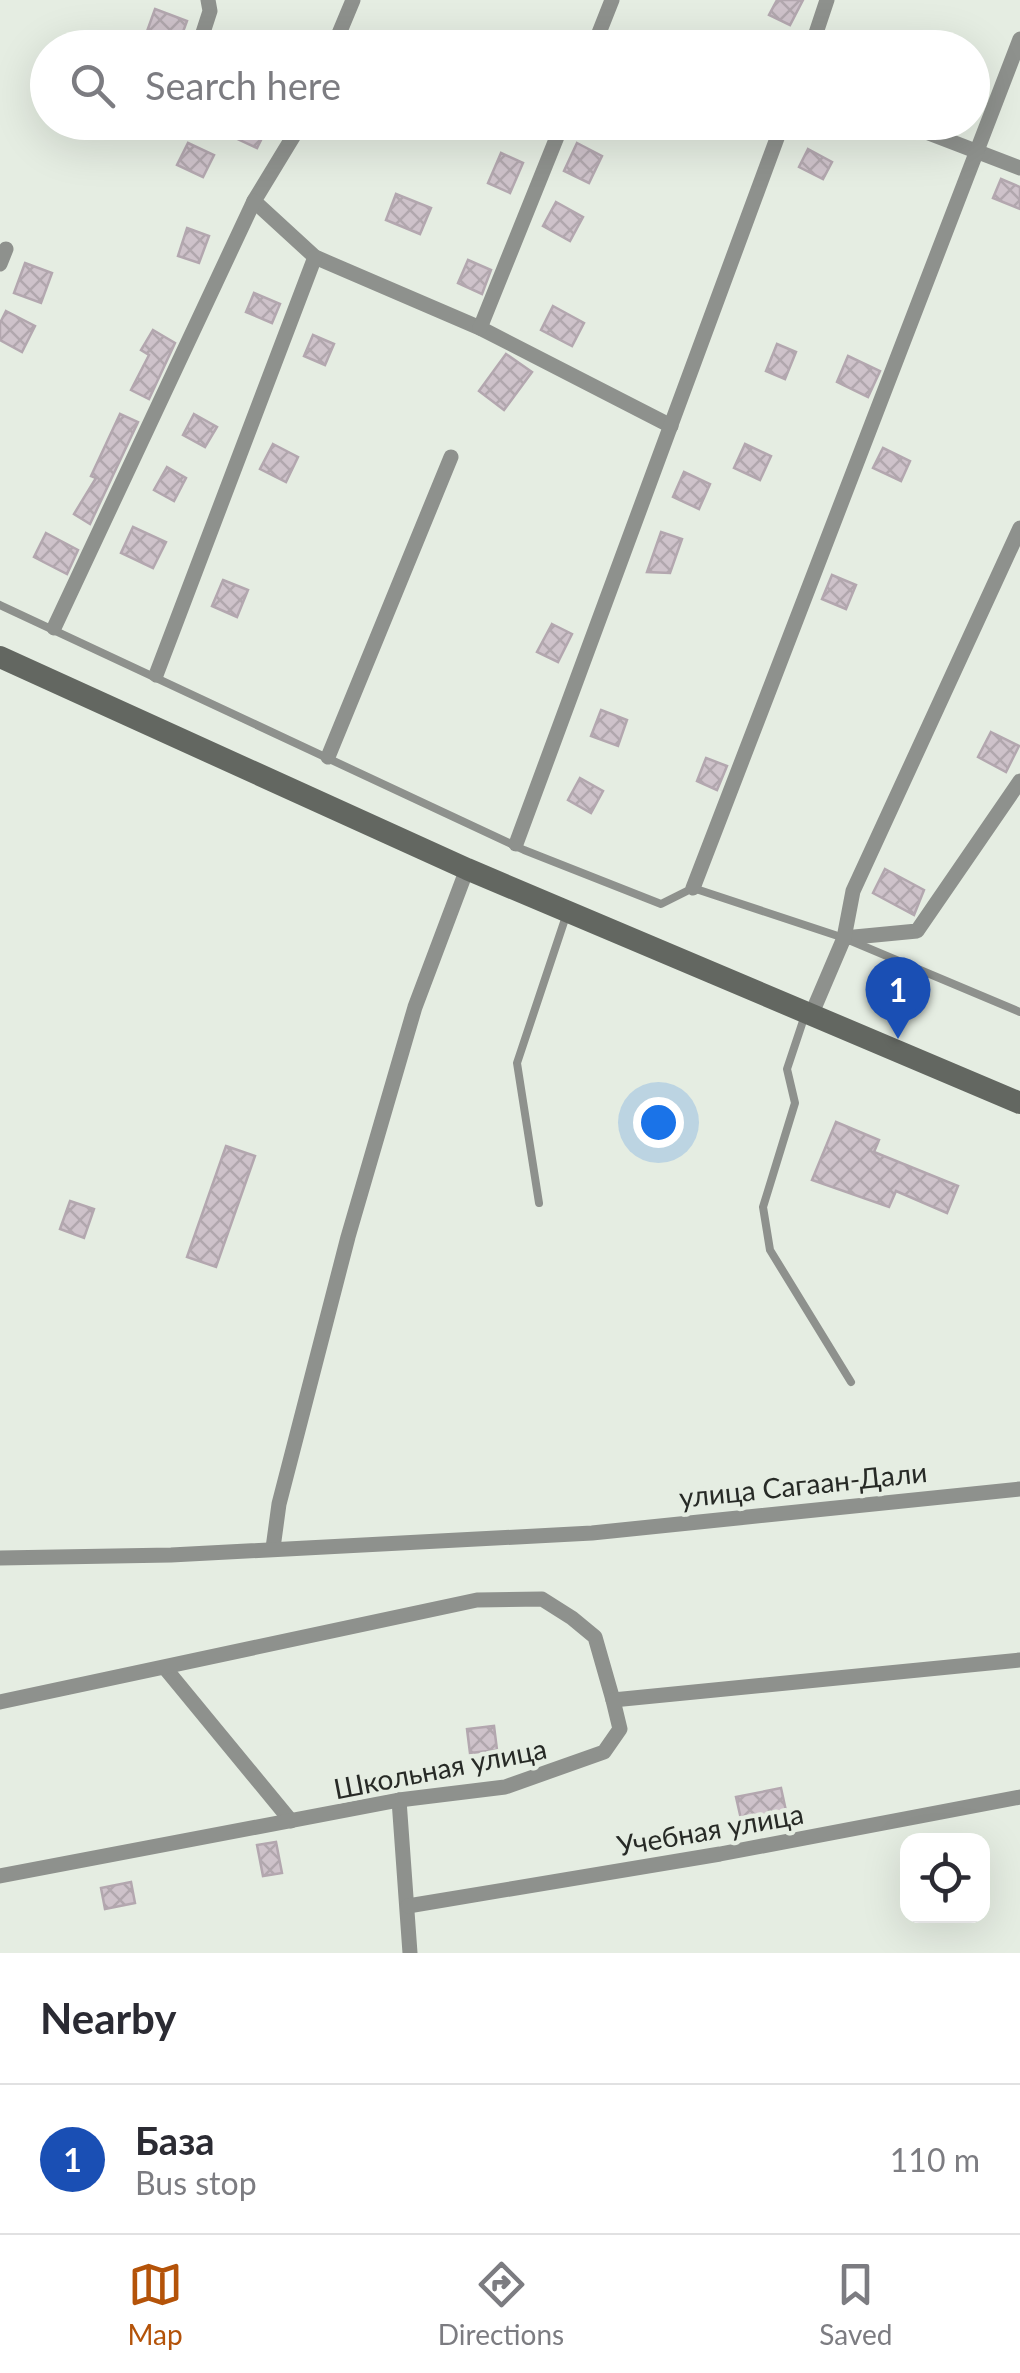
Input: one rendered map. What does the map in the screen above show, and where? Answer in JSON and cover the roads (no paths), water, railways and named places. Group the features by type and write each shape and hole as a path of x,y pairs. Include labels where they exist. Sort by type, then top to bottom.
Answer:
{"main road":[{"path":"0,657 468,870 1020,1103"}],"street":[{"path":"204,30 210,11 208,0"},
{"path":"340,30 353,0"},
{"path":"600,30 612,0"},
{"path":"817,30 828,0"},
{"path":"990,124 1020,39"},
{"path":"54,628 254,201 291,140"},
{"path":"480,328 555,140"},
{"path":"516,844 776,140"},
{"path":"948,140 1020,168"},
{"path":"692,888 854,460 984,140"},
{"path":"254,201 316,257 480,328 670,426"},
{"path":"156,675 316,257"},
{"path":"328,757 451,457"},
{"path":"809,1012 844,938 853,892 1020,528"},
{"path":"844,938 917,931 1020,782"},
{"path":"273,1548 279,1504 414,1007 468,870"},
{"name":"улица Сагаан-Дали","path":"0,1558 592,1533 1020,1489"},
{"path":"0,1702 478,1600 542,1599 595,1637 613,1700 1020,1660"},
{"path":"165,1668 292,1821"},
{"name":"Школьная улица","path":"0,1876 399,1800 505,1787 604,1752 620,1729 613,1700"},
{"name":"Учебная улица","path":"408,1906 1020,1797"},
{"path":"399,1800 410,1953"}],"lane":[{"path":"0,605 516,844 661,904 692,888 844,938 1020,1012"},
{"path":"539,1203 517,1063 568,912"},
{"path":"809,1012 787,1069 795,1103 763,1207 770,1250 852,1382"}],"place":[{"name":"База","path":"898,1039"}]}
